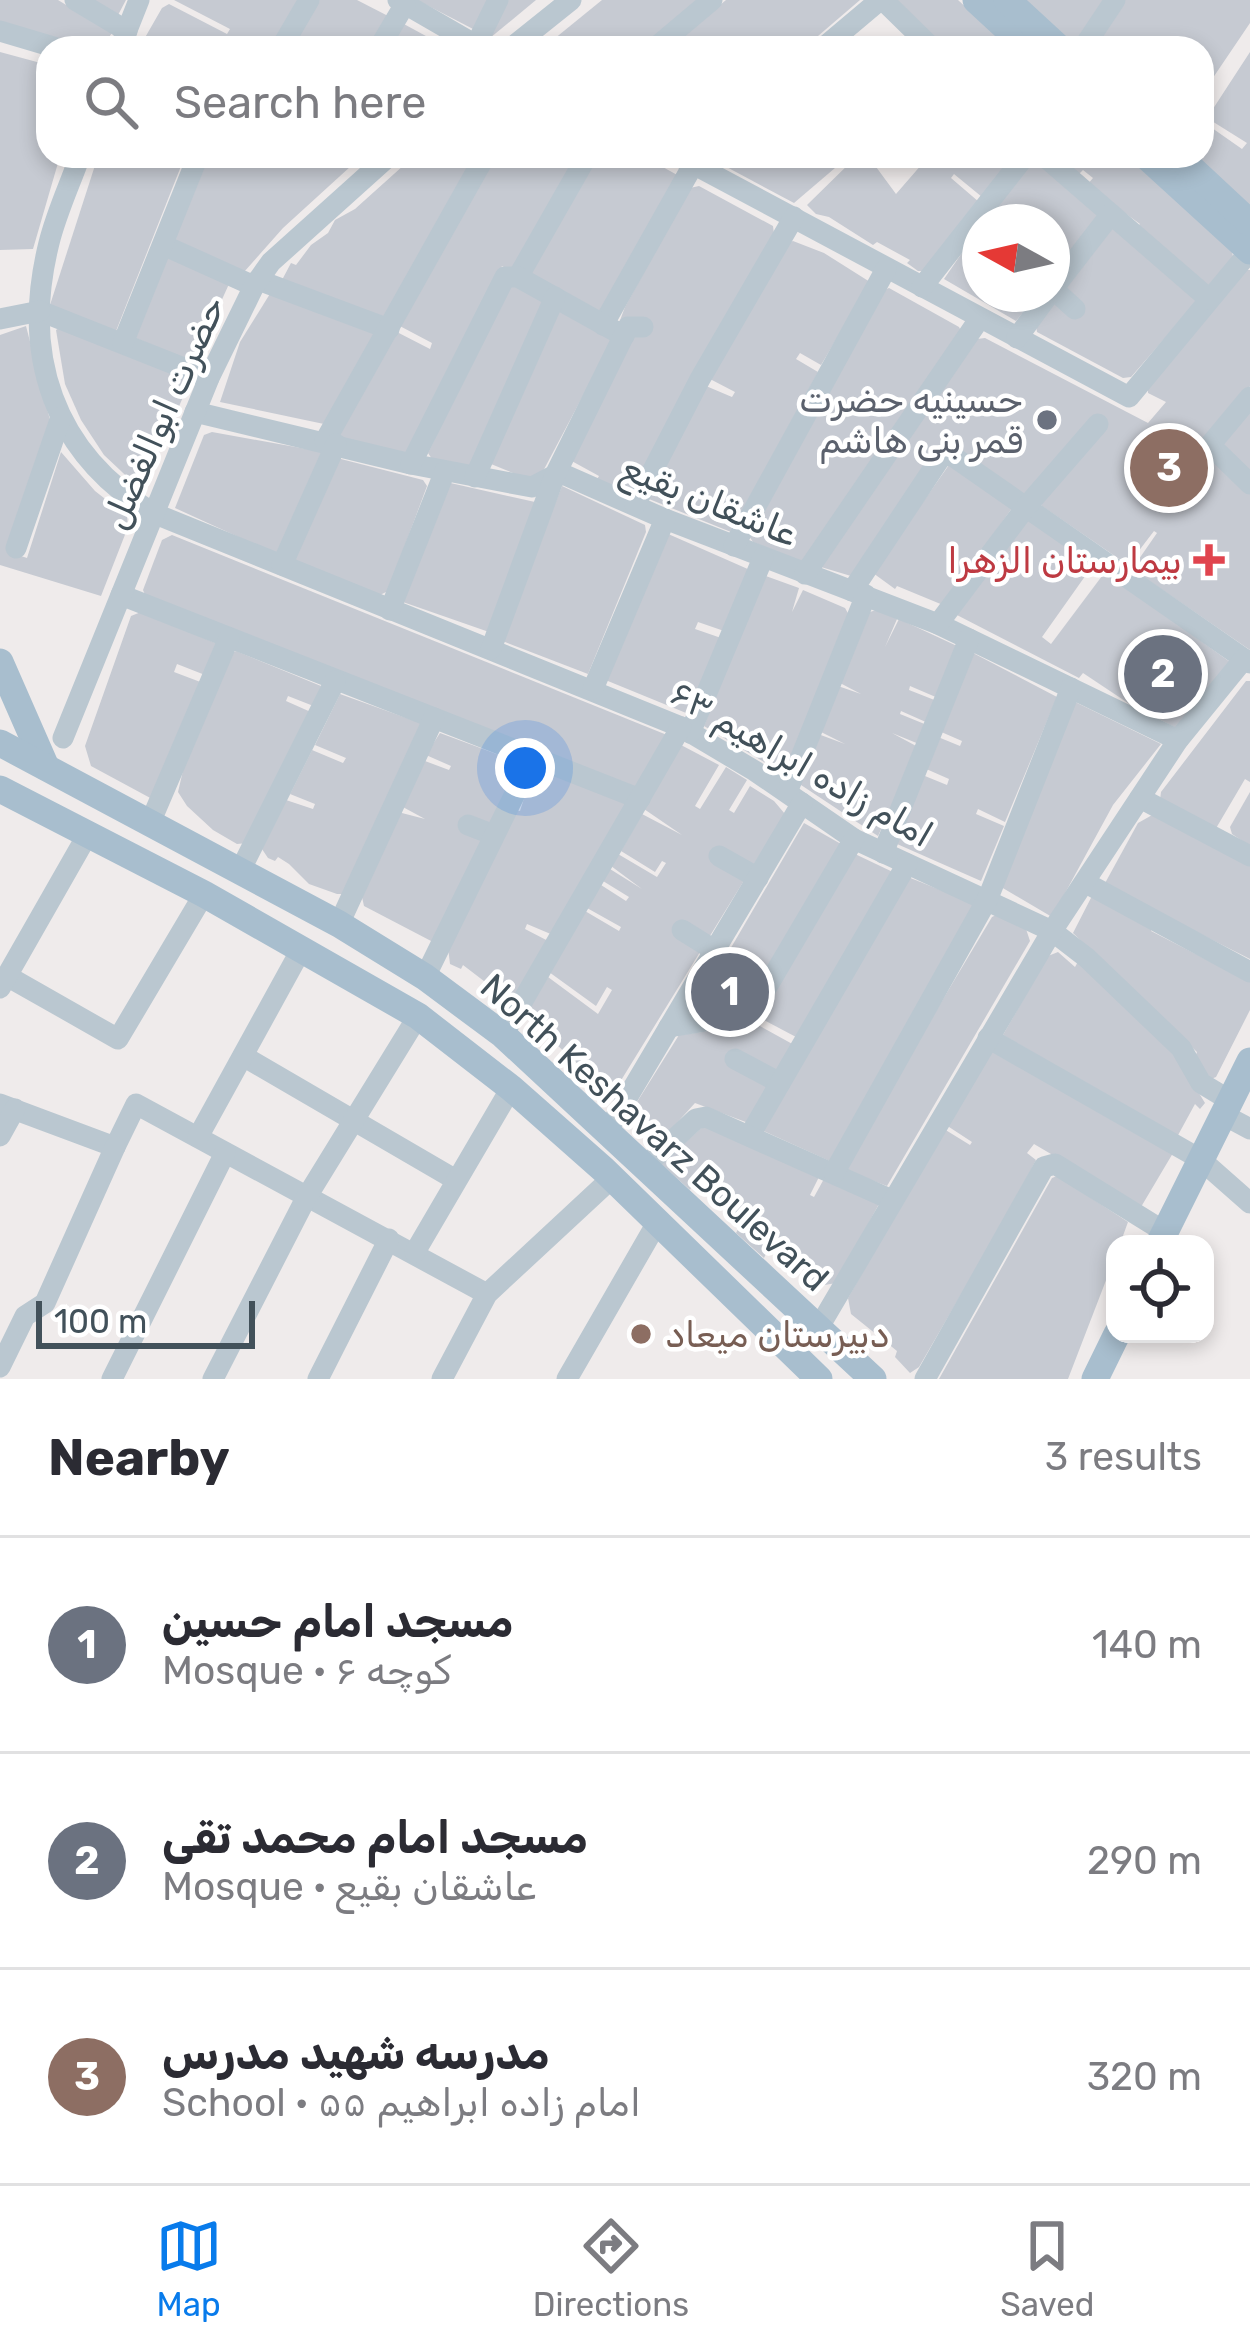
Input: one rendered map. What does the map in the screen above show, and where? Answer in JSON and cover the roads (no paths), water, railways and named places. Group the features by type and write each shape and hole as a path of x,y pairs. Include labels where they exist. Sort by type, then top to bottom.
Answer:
{"main road":[{"path":"976,0 1015,36"},
{"path":"1007,0 1047,36"},
{"path":"1159,168 1250,251"},
{"path":"1191,168 1250,223"},
{"path":"0,662 46,767"},
{"name":"North Keshavarz Boulevard","path":"0,743 339,925 425,977 503,1035 873,1379"},
{"name":"North Keshavarz Boulevard","path":"0,789 205,893 418,1016 511,1088 608,1174 819,1379"},
{"path":"1163,1235 1250,1061"},
{"path":"608,1174 623,1168 627,1147"},
{"path":"1096,1379 1113,1343"}],"street":[{"path":"75,0 119,36"},
{"path":"124,36 139,0"},
{"path":"288,36 309,0"},
{"path":"483,36 498,0"},
{"path":"526,36 571,0"},
{"path":"669,36 712,0"},
{"path":"838,36 882,0 920,36"},
{"path":"1091,36 1115,0"},
{"path":"386,36 406,3 462,36"},
{"path":"1,32 36,42"},
{"name":"امام زاده ابراهیم ۶۳","path":"76,168 49,244 40,311 49,387 83,457 108,483 153,513 686,730 854,839 1052,931 1181,1048 1202,1085 1250,1129"},
{"path":"123,343 193,168"},
{"name":"حضرت ابوالفضل","path":"63,738 209,378 256,283 271,262 376,168"},
{"path":"282,566 330,442 478,168"},
{"path":"411,464 501,282 513,276 579,168"},
{"path":"491,649 555,475 623,329 687,168"},
{"path":"707,168 1129,397 1250,251"},
{"path":"922,287 1016,168"},
{"path":"1058,168 1209,298"},
{"path":"1070,267 1111,214"},
{"path":"634,505 700,379 794,218"},
{"path":"163,245 388,329"},
{"path":"734,546 886,269"},
{"path":"513,276 623,329"},
{"path":"475,477 555,297"},
{"path":"1070,305 1075,309"},
{"path":"0,319 40,311 209,378"},
{"path":"1017,338 1036,312"},
{"path":"805,574 980,318"},
{"path":"1250,397 1210,445 1250,484"},
{"name":"عاشقان بقیع","path":"195,412 411,464 532,487 555,475 938,624 1178,740"},
{"path":"16,548 61,417"},
{"path":"938,624 1026,507 1098,424"},
{"path":"627,1147 669,1027 758,878 795,798 859,593 946,454 1247,661 1178,740 1052,931 819,1327"},
{"path":"390,610 445,471"},
{"path":"593,689 665,519"},
{"path":"503,1035 640,799 686,730 764,558"},
{"path":"121,595 640,799"},
{"path":"150,823 229,638"},
{"path":"883,853 969,639"},
{"path":"240,871 335,681"},
{"path":"834,1173 988,898 1071,688"},
{"path":"339,925 434,718"},
{"path":"425,977 533,757"},
{"path":"1140,798 1250,856"},
{"path":"468,825 494,836"},
{"path":"88,832 4,982 118,1039 205,893"},
{"path":"669,1027 751,1014 854,839"},
{"path":"718,856 758,878"},
{"path":"750,1135 907,864"},
{"path":"1086,883 1250,972"},
{"path":"682,930 715,950"},
{"path":"198,1137 302,948"},
{"path":"213,1379 307,1198 418,1016"},
{"path":"988,1038 1200,1159 1250,1203"},
{"path":"242,1056 456,1180"},
{"path":"735,1058 780,1083"},
{"path":"416,1252 511,1088"},
{"path":"0,1366 25,1316 45,1303 136,1104 487,1294"},
{"path":"0,1136 7,1106 115,1147"},
{"path":"627,1147 701,1117 892,1200"},
{"path":"112,1379 225,1153"},
{"path":"925,1379 1048,1165 1055,1164 1158,1235"},
{"path":"442,1379 487,1294 608,1174"},
{"path":"567,1379 658,1221"},
{"path":"318,1379 389,1239"}],"place":[{"name":"حسینیه حضرت قمر بنی هاشم","path":"1047,420"},
{"name":"مدرسه شهید مدرس","path":"1169,468"},
{"name":"بیمارستان الزهرا","path":"1209,560"},
{"name":"مسجد امام محمد تقی","path":"1163,674"},
{"name":"مسجد امام حسین","path":"730,992"},
{"name":"دبیرستان میعاد","path":"641,1334"}]}
